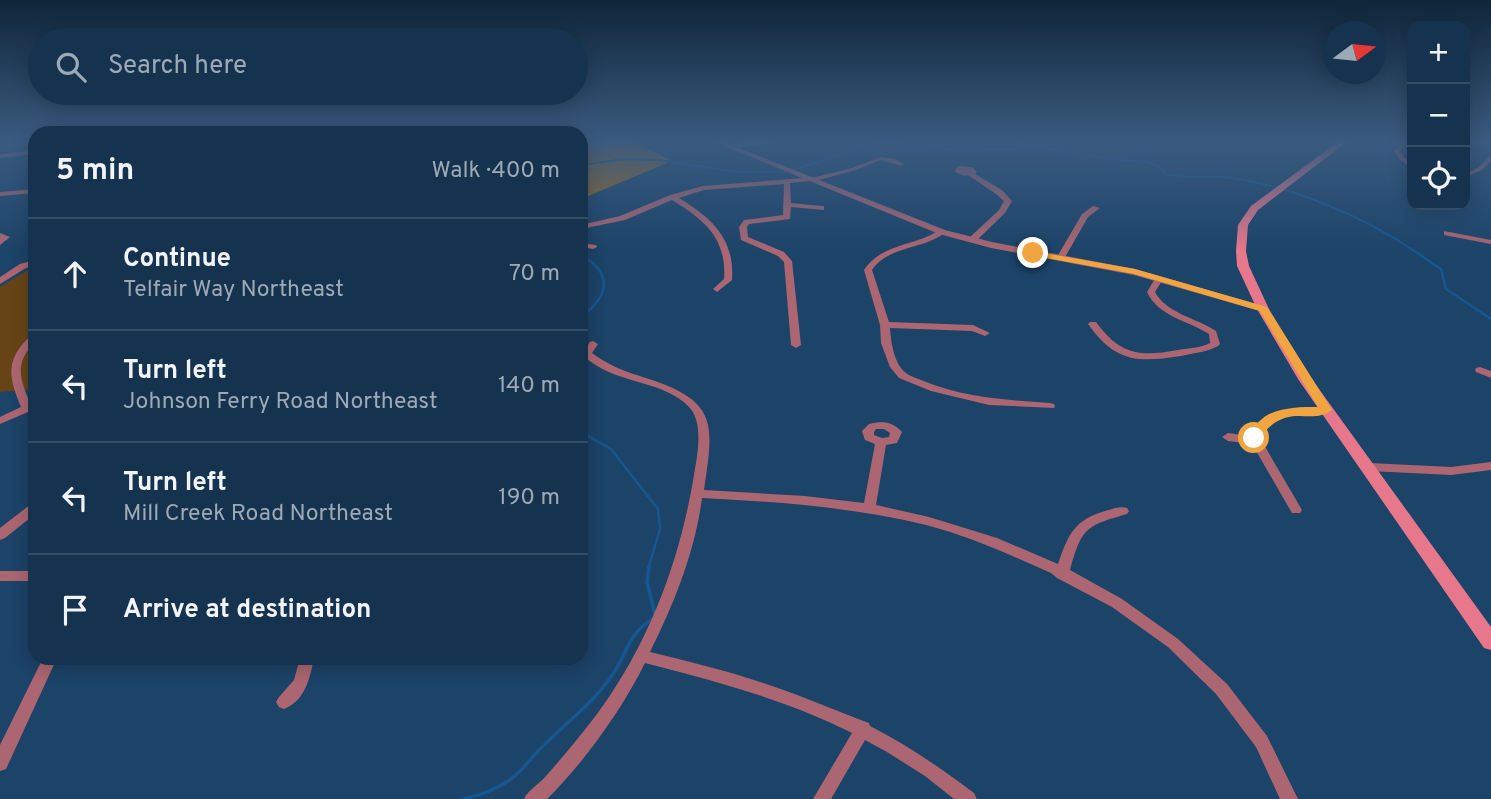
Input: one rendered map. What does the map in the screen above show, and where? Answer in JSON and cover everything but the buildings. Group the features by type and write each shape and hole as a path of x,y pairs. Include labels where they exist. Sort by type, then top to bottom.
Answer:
{"main road":[{"path":"1292,178 1254,208 1243,225 1243,266 1263,309 1326,410 1491,642"}],"street":[{"path":"807,178 896,211 942,232 1159,279 1263,309"},
{"path":"588,225 622,218 673,197 711,187 786,183 816,178"},
{"path":"972,240 1008,201 978,178"},
{"path":"786,183 789,205 787,217 747,222 743,227 744,238 781,254 788,261 796,345"},
{"path":"0,194 28,192"},
{"path":"673,197 704,218 721,237 730,269 728,280 717,289"},
{"path":"789,205 821,208"},
{"path":"1061,257 1085,216 1096,208"},
{"path":"2,238 15,232"},
{"path":"942,232 926,242 884,253 872,261 868,270 885,325 886,342 895,366 916,383 989,402 1050,406"},
{"path":"1447,233 1491,242"},
{"path":"588,246 593,247"},
{"path":"0,281 28,264"},
{"path":"1093,324 1101,338 1111,347 1134,356 1148,358 1215,344 1213,333 1206,327 1156,302 1151,292 1159,279"},
{"path":"885,325 973,328 985,333"},
{"path":"28,343 20,350 14,368 16,382 28,402"},
{"path":"588,352 593,344"},
{"path":"533,799 597,729 642,656 679,566 699,494 704,444 695,407 678,394 605,368 588,355"},
{"path":"1480,370 1491,375"},
{"path":"0,421 28,408"},
{"path":"1296,510 1254,438 1257,431 1274,417 1300,411 1326,410"},
{"path":"1228,437 1256,441"},
{"path":"869,508 881,442"},
{"path":"1369,467 1451,471 1491,466"},
{"path":"699,494 794,499 869,508 940,525 1014,550 1089,584 1152,626 1232,698 1263,745 1289,799"},
{"path":"1062,574 1073,538 1091,518 1124,511"},
{"path":"0,535 28,513"},
{"path":"0,576 28,576"},
{"path":"642,656 732,678 863,728 912,758 968,799"},
{"path":"0,763 47,665"},
{"path":"284,702 301,683 305,665"},
{"path":"822,799 863,728"}],"shaded area":[{"path":"588,178 631,178 588,196"},
{"path":"28,270 28,390 0,392 0,287"}],"waterway":[{"path":"1231,178 1307,197 1373,226 1412,250"},
{"path":"1412,250 1441,269 1446,289 1491,319"},
{"path":"588,259 599,270 604,285 602,293 588,311"},
{"path":"588,436 611,449 658,509 660,529 648,569"},
{"path":"649,567 647,582 655,614"},
{"path":"463,799 493,789 518,773 596,695 613,674 638,630 653,619"}],"route":[{"path":"1033,253 1135,272 1263,309 1326,410 1300,411 1274,417 1266,421 1254,438"}]}
